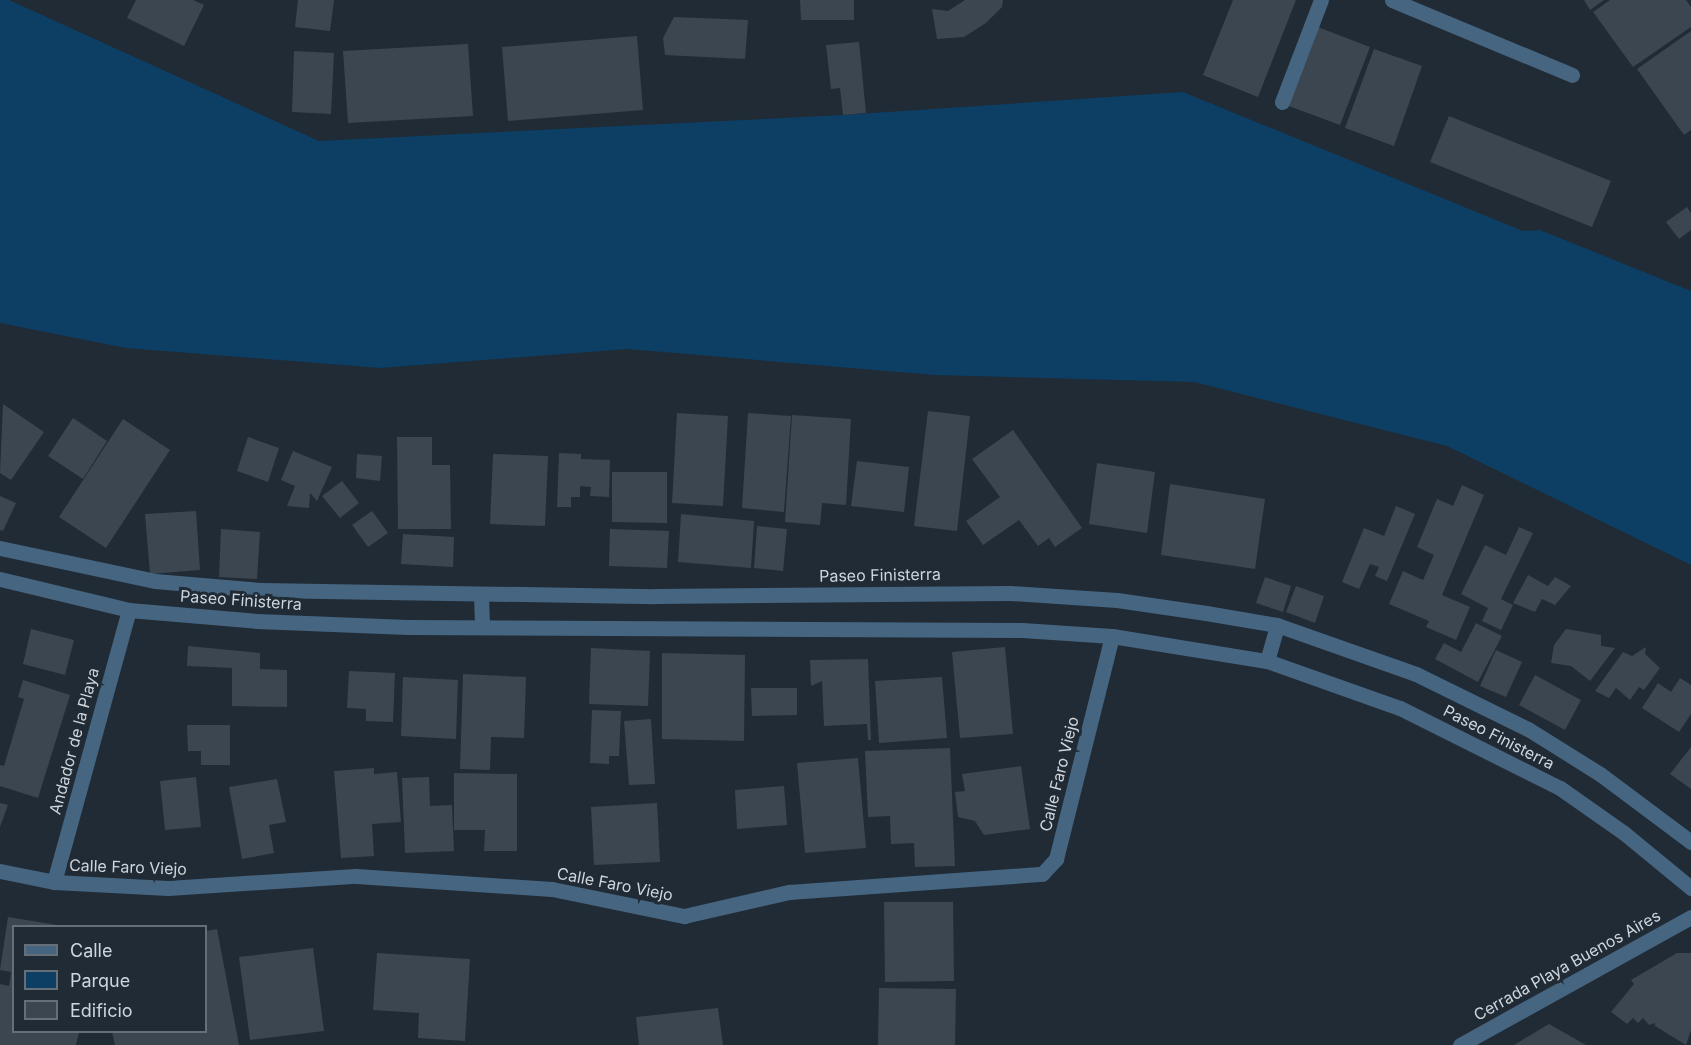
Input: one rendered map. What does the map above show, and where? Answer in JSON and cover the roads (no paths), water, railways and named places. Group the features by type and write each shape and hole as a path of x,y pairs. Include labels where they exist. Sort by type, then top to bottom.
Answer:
{"street":[{"path":"1282,102 1321,0"},
{"path":"1392,0 1572,75"},
{"name":"Paseo Finisterra","path":"0,548 155,581 261,590 482,595 1010,594 1117,600 1277,625 1416,674 1528,729 1600,774 1691,842"},
{"name":"Paseo Finisterra","path":"0,579 129,610 257,621 482,627 876,627 1112,636 1267,661 1401,708 1530,772 1624,833 1691,888"},
{"path":"482,595 482,627"},
{"name":"Andador de la Playa","path":"54,882 129,610"},
{"path":"1267,661 1277,625"},
{"name":"Calle Faro Viejo","path":"0,872 54,882 168,888 356,876 552,889 684,916 789,892 1042,873 1056,859 1112,636"},
{"name":"Cerrada Playa Buenos Aires","path":"1460,1045 1691,917"}]}
